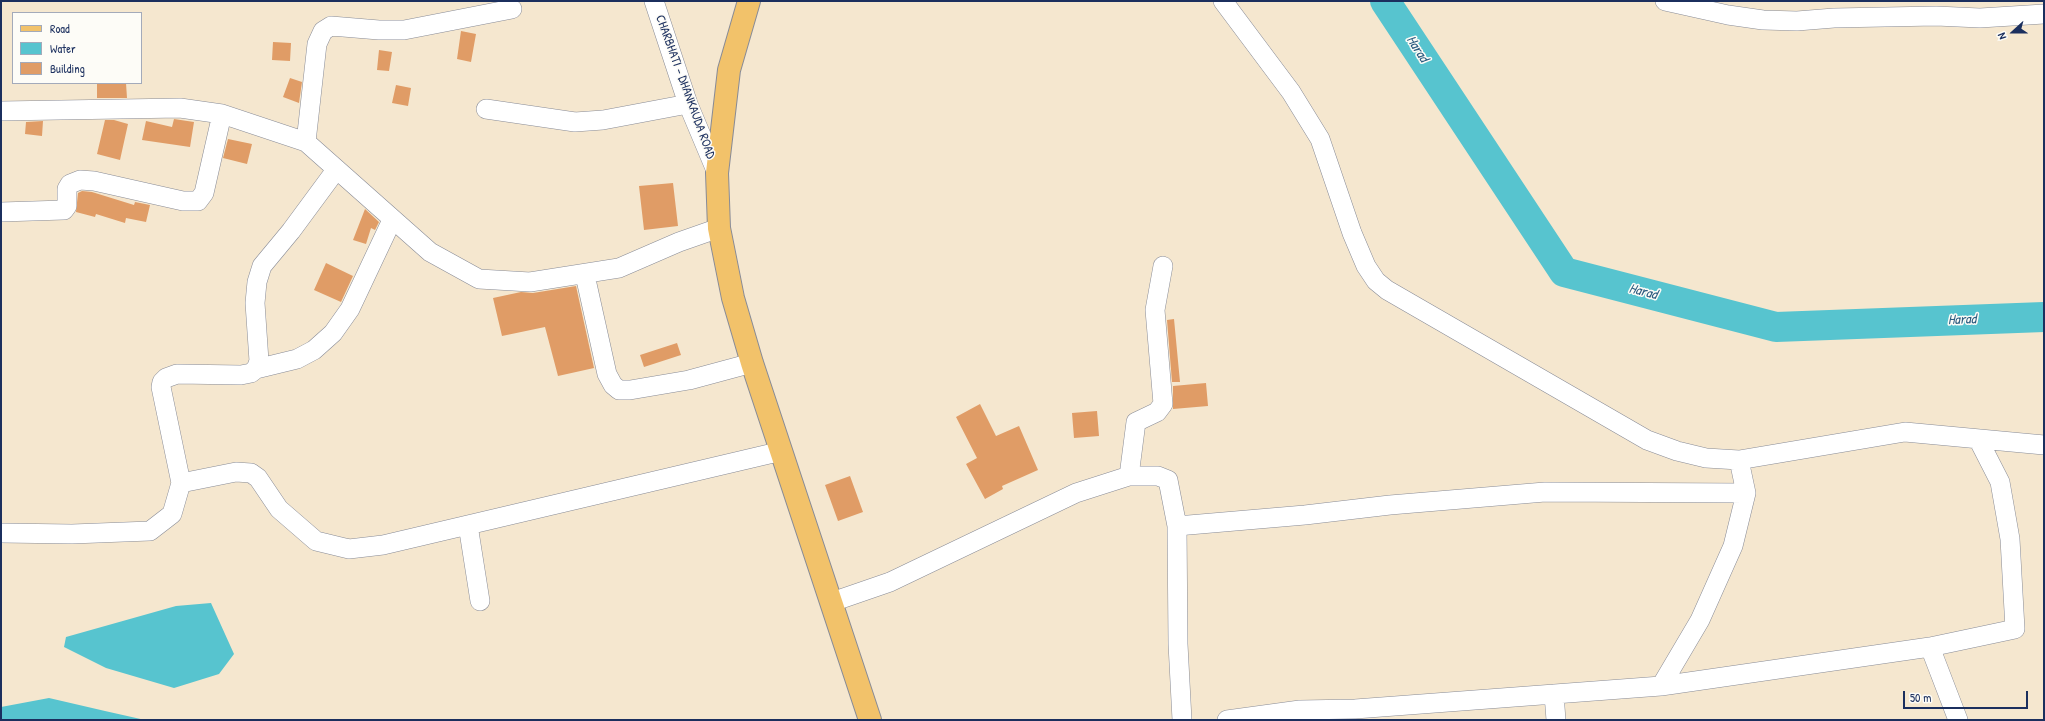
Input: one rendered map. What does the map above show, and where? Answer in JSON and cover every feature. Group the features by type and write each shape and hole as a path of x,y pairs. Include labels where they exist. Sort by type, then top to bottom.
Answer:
{"main road":[{"path":"749,1 729,70 716,173 720,228 733,298 754,370 770,414 870,720"}],"street":[{"name":"CHARBHATI - DHANKAUDA ROAD","path":"654,1 688,104 716,173"},
{"path":"1223,1 1291,92 1320,139 1352,233 1366,266 1376,281 1387,290 1646,440 1684,453 1706,458 1739,460 1904,432 2044,445"},
{"path":"1665,1 1728,15 1763,20 1797,21 1834,10 1980,18 2044,14"},
{"path":"306,142 317,44 323,31 331,26 379,30 404,30 512,9"},
{"path":"486,109 575,122 603,120 688,104"},
{"path":"1,111 132,107 180,108 222,114 306,142 392,220 430,252 479,279 530,282 585,275 620,268 679,242 720,228"},
{"path":"1,212 64,210 67,206 67,189 70,184 80,180 94,181 183,201 198,202 204,192 222,114"},
{"path":"1,533 72,534 150,531 172,514 181,483 161,387 162,382 166,378 177,374 240,375 251,374 256,369 259,362 255,303 257,282 262,266 291,231 336,170"},
{"path":"256,369 297,359 314,350 333,333 350,309 392,220"},
{"path":"1129,476 1136,422 1157,412 1164,404 1155,310 1164,266"},
{"path":"585,275 607,374 613,385 619,390 630,390 754,370"},
{"path":"1227,720 1300,710 1355,714 1554,694 1661,686 1930,647 2015,629 2010,539 2000,482 1978,439"},
{"path":"181,483 236,472 251,473 258,478 279,509 316,541 349,548 383,545 782,451"},
{"path":"1661,686 1700,620 1721,576 1733,546 1746,493 1739,460"},
{"path":"832,602 890,582 1076,493 1129,476 1158,476 1168,480 1177,526 1178,644 1182,720"},
{"path":"1177,526 1305,515 1390,505 1545,492 1746,493"},
{"path":"468,525 480,602"},
{"path":"1930,647 1958,720"},
{"path":"1554,694 1556,720"}],"water":[{"path":"211,603 234,654 219,674 174,688 106,668 64,647 66,637 176,606"},
{"path":"49,698 145,720 1,720 1,707"}],"building":[{"path":"461,31 476,34 471,62 457,59"},
{"path":"273,42 291,43 290,61 272,60"},
{"path":"379,50 392,52 389,71 377,70"},
{"path":"290,78 302,82 299,103 283,97"},
{"path":"97,84 126,84 127,98 97,98"},
{"path":"396,85 411,88 408,106 392,103"},
{"path":"174,119 194,122 190,147 142,140 146,121 172,127"},
{"path":"105,120 114,120 128,124 120,160 97,154"},
{"path":"43,121 42,136 25,134 26,122"},
{"path":"228,139 252,144 247,164 223,158"},
{"path":"673,183 678,226 644,230 639,186"},
{"path":"82,191 92,192 134,205 135,202 150,205 146,222 126,218 125,223 96,214 95,217 76,212 78,193"},
{"path":"365,209 379,222 375,230 371,228 366,244 353,240"},
{"path":"326,263 353,276 341,302 314,290"},
{"path":"576,286 594,368 558,376 545,327 502,336 493,298 521,292 533,293"},
{"path":"1174,319 1180,382 1172,382 1167,320"},
{"path":"677,343 681,355 644,367 640,355"},
{"path":"1206,383 1208,406 1173,409 1173,386"},
{"path":"980,404 996,436 1019,426 1038,470 1002,486 1003,489 985,499 966,464 977,458 956,417"},
{"path":"1097,411 1099,436 1074,438 1072,413"},
{"path":"850,476 863,512 838,521 825,485"}],"waterway":[{"name":"Harad","path":"1385,1 1564,272 1776,327 2044,317"}]}
